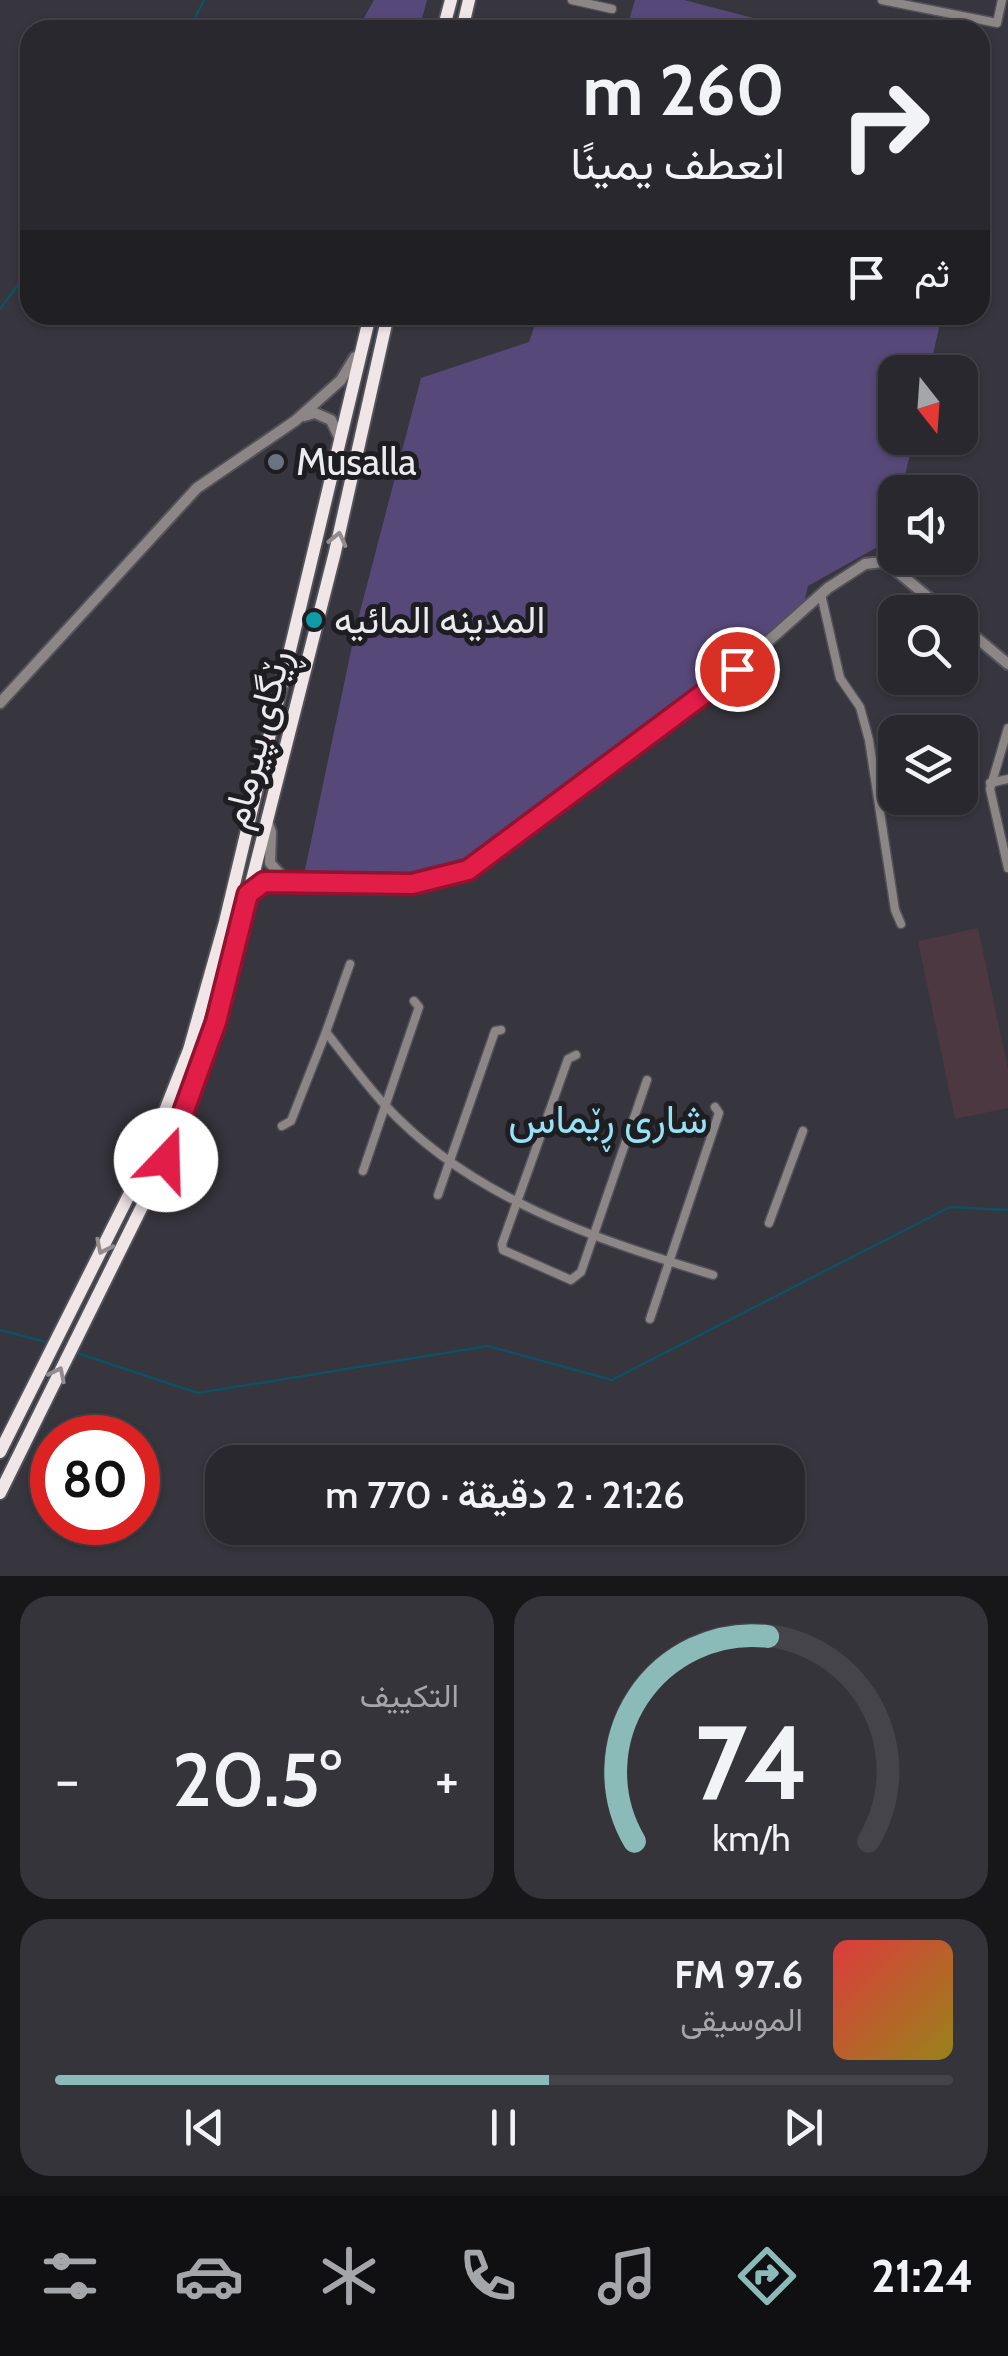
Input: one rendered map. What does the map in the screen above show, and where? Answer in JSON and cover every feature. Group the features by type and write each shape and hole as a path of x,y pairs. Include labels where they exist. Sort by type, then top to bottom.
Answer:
{"highway":[{"name":"ڕێگای پیرمام","path":"0,1452 142,1168 183,1066 224,922 367,325"},
{"name":"ڕێگای پیرمام","path":"0,1493 166,1160 216,1022 324,592 386,325"},
{"path":"305,594 324,592"}],"street":[{"path":"572,0 612,9"},
{"path":"882,0 982,20"},
{"path":"990,22 997,23 1002,0"},
{"path":"0,704 197,488 295,421 341,380 364,338"},
{"path":"295,421 315,413 331,420 339,434 340,450"},
{"path":"248,894 264,882 412,884 468,870 737,669 821,594 860,566 882,562 924,595"},
{"path":"821,594 840,678 863,714 895,910 901,924"},
{"path":"978,639 1008,664"},
{"path":"1008,728 990,783 1008,868"},
{"path":"990,783 1008,779"},
{"path":"266,820 271,832 270,864 289,884"},
{"path":"282,1126 291,1121 350,964"},
{"path":"363,1171 419,1007 414,1001"},
{"path":"438,1195 495,1031 500,1030"},
{"path":"326,1032 385,1106 450,1160 517,1202 593,1238 713,1275"},
{"path":"576,1055 568,1059 503,1250 572,1280 579,1278 647,1080"},
{"path":"650,1318 720,1113 715,1107"},
{"path":"769,1222 803,1131"}],"shaded area":[{"path":"374,0 427,0 422,20 363,20"},
{"path":"635,0 684,0 761,20 629,20"},
{"path":"535,325 940,325 933,355 878,355 878,455 910,455 905,475 878,475 878,547 808,586 804,603 740,660 457,868 395,878 345,880 305,870 356,627 421,378 529,342"},
{"path":"978,928 1008,1069 1008,1108 955,1119 918,941"}],"waterway":[{"path":"194,20 204,0"},
{"path":"0,309 20,282"},
{"path":"77,1353 198,1393 488,1346 612,1380 950,1207 1008,1210"},
{"path":"0,1330 46,1342"}],"place":[{"name":"Musalla","path":"276,462"},
{"name":"المدينه المائيه","path":"314,620"}],"district":[{"name":"شاری ڕێماس","path":"608,1119"}],"route":[{"path":"166,1160 216,1022 248,894 264,882 412,884 468,870 737,669"}]}
